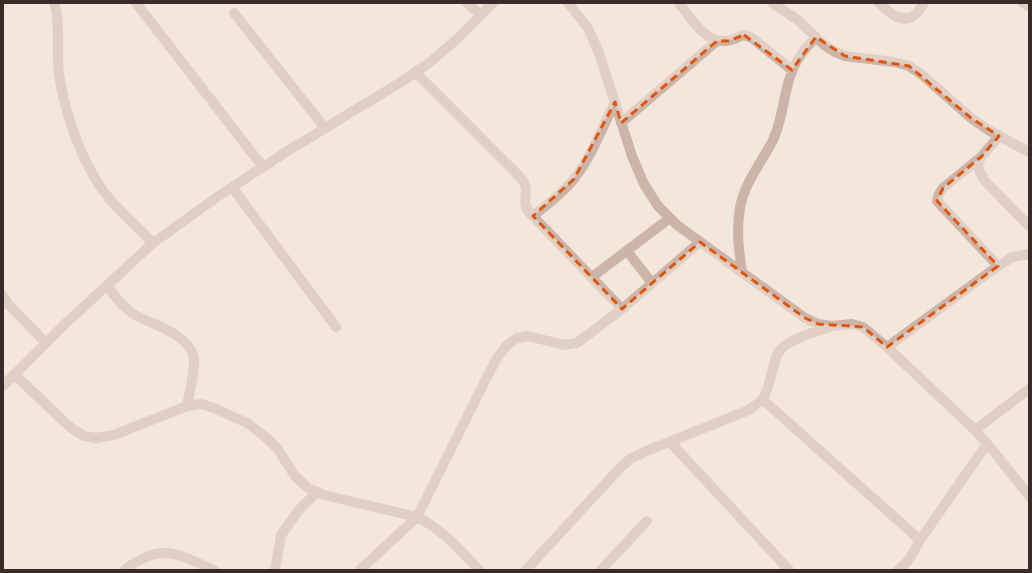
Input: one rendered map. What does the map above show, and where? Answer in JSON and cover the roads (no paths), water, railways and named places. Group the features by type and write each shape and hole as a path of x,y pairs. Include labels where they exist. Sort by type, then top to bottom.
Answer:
{"street":[{"path":"54,3 58,24 57,55 59,74 64,98 85,160 96,181 153,243"},
{"path":"136,3 263,167"},
{"path":"467,3 481,15"},
{"path":"3,386 46,343 153,243 232,187 429,63 458,38 493,3"},
{"path":"568,3 588,28 599,53 632,156 644,184 658,206 677,226 805,318 818,324 831,326 852,324 863,327 887,347 975,430 1029,496"},
{"path":"680,3 698,27 708,36 717,41 728,41 744,35 752,38 792,70"},
{"path":"773,3 798,20 835,52 845,56 894,62 909,66 921,74 971,118 999,136 1029,152"},
{"path":"880,3 889,12 900,18 909,18 916,14 924,3"},
{"path":"1023,3 1029,6"},
{"path":"234,13 326,128"},
{"path":"742,272 738,244 738,223 740,206 744,193 773,140 792,70 803,51 816,37"},
{"path":"621,123 717,41"},
{"path":"415,72 521,178 525,183 527,190 524,205 622,309"},
{"path":"533,216 563,191 574,179 591,151 615,102"},
{"path":"998,266 937,201 943,188 982,156 999,136"},
{"path":"982,156 978,163 979,170 984,180 1029,226"},
{"path":"232,187 336,327"},
{"path":"592,277 670,218"},
{"path":"360,570 417,517 487,377 506,345 517,338 528,336 564,345 577,343 622,309 700,242"},
{"path":"627,251 652,284"},
{"path":"887,347 998,266 1013,257 1029,254"},
{"path":"107,286 124,306 134,314 164,328 187,345 193,355 194,366 187,406"},
{"path":"3,296 8,304 46,343"},
{"path":"526,570 630,459 749,410 762,399 770,384 775,361 780,350 788,343 831,326"},
{"path":"14,374 71,428 84,436 96,438 114,435 187,406 201,404 214,408 247,423 262,434 277,448 296,476 308,488 324,495 417,517 429,523 449,539 480,570"},
{"path":"975,430 1029,389"},
{"path":"762,399 920,540"},
{"path":"670,442 789,570"},
{"path":"898,570 908,561 920,540 987,444"},
{"path":"275,570 281,536 298,511 317,492"},
{"path":"601,570 647,521"},
{"path":"125,570 127,567 148,556 165,552 182,556 214,570"}]}
